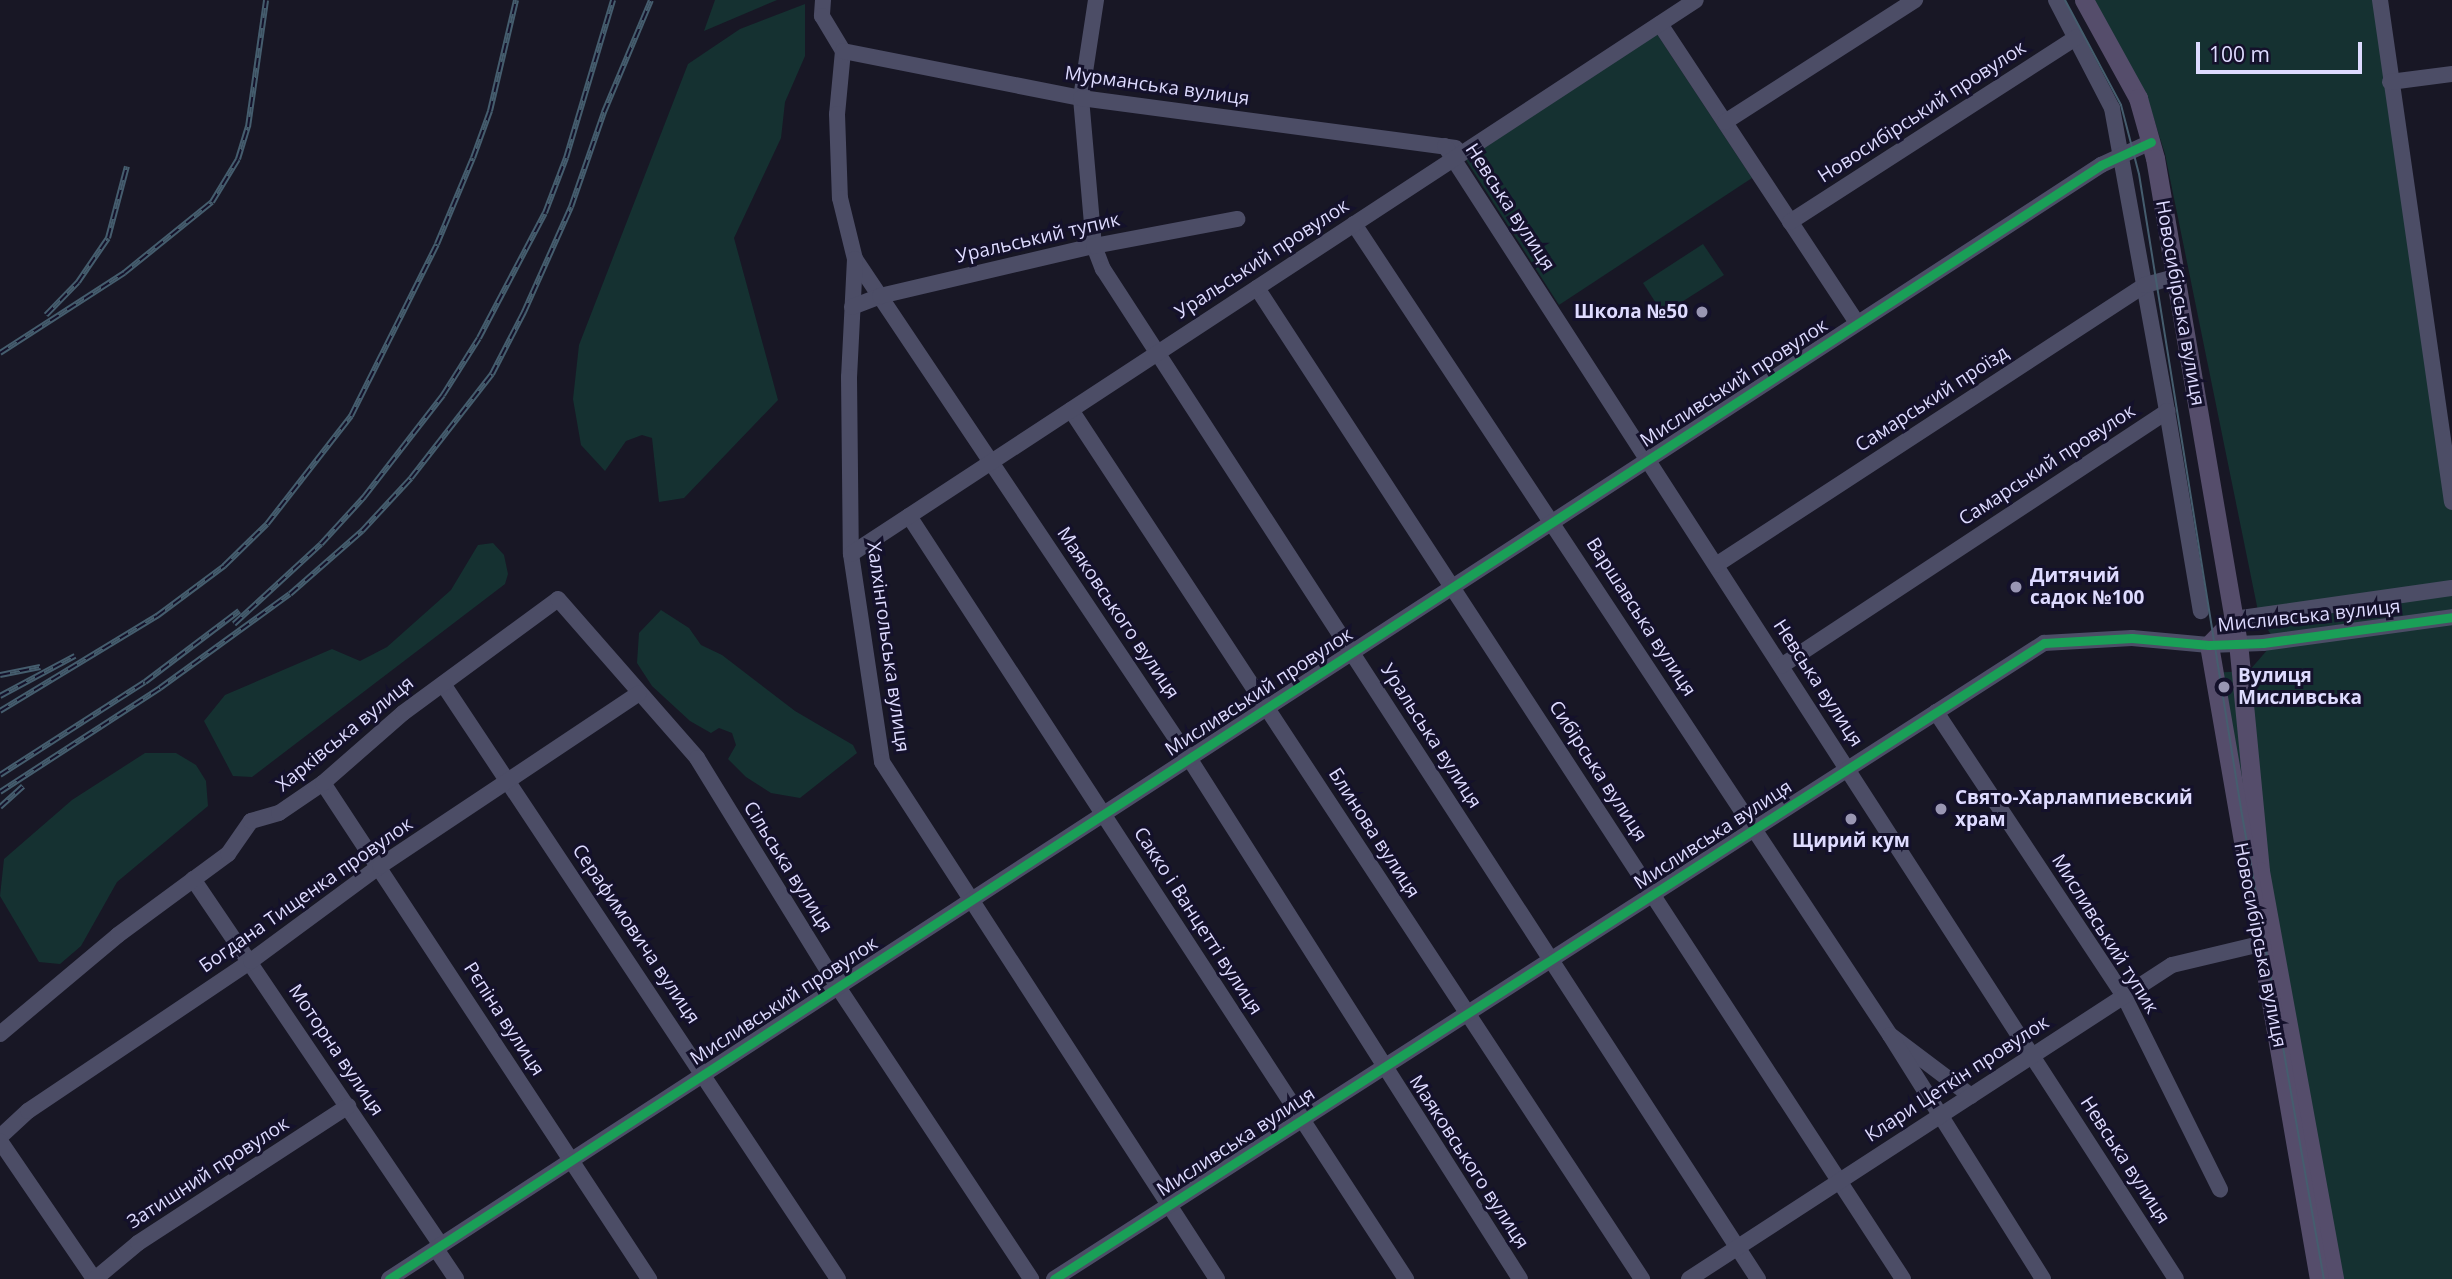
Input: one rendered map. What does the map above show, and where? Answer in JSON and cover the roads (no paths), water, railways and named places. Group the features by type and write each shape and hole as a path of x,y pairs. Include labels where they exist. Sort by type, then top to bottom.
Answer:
{"main road":[{"name":"Новосибірська вулиця","path":"2084,0 2138,98 2151,142 2239,652 2260,872 2334,1279"},
{"path":"2209,645 2234,620"},
{"name":"Новосибірська вулиця","path":"2209,645 2319,1279"},
{"path":"2224,739 2246,737"}],"street":[{"path":"822,0 822,16 843,51"},
{"name":"Уральська вулиця","path":"1096,0 1081,98 1094,246 1103,269 1758,1279"},
{"path":"1696,0 1660,24 1857,323"},
{"path":"1725,122 1915,0"},
{"name":"Новосибірська вулиця","path":"2056,0 2112,108 2123,153 2167,411"},
{"path":"2380,0 2452,502"},
{"name":"Мурманська вулиця","path":"843,51 1081,98 1449,153 1468,149 1660,24"},
{"name":"Новосибірський провулок","path":"1790,222 2077,37"},
{"name":"Маяковського вулиця","path":"843,51 836,114 840,198 855,259 1189,758 1520,1279"},
{"path":"2390,82 2452,74"},
{"name":"Мисливський провулок","path":"389,1279 1857,323 2123,153 2151,142"},
{"name":"Уральський провулок","path":"851,554 1354,224 1449,153"},
{"name":"Невська вулиця","path":"1449,153 2176,1279"},
{"name":"Уральський тупик","path":"852,307 880,296 1094,246 1237,219"},
{"name":"Варшавська вулиця","path":"1354,224 1553,521 1890,1035 1937,1117 2043,1279"},
{"name":"Халхінгольська вулиця","path":"855,259 852,307 851,554 882,762 1217,1279"},
{"name":"Самарський проїзд","path":"1716,565 2145,285 2175,277"},
{"name":"Сибірська вулиця","path":"1257,288 1903,1279"},
{"name":"Блинова вулиця","path":"1071,410 1642,1279"},
{"name":"Самарський провулок","path":"1782,666 2167,411 2202,611"},
{"name":"Сакко і Ванцетті вулиця","path":"909,516 1406,1279"},
{"name":"Мисливська вулиця","path":"2234,620 2452,587"},
{"name":"Харківська вулиця","path":"0,1034 118,935 228,854 251,821 279,813 323,783 443,684 558,599"},
{"name":"Сільська вулиця","path":"558,599 697,758 838,987 1031,1279"},
{"name":"Мисливська вулиця","path":"1054,1279 2053,639 2132,638 2209,645 2239,652 2261,643 2452,617"},
{"name":"Серафимовича вулиця","path":"443,684 838,1279"},
{"name":"Богдана Тищенка провулок","path":"0,1139 28,1111 251,961 380,866 510,782 639,692"},
{"name":"Мисливський тупик","path":"1936,712 2123,996 2220,1189"},
{"name":"Рєпіна вулиця","path":"323,783 649,1279"},
{"name":"Моторна вулиця","path":"193,879 348,1106 439,1247 456,1279"},
{"name":"Клари Цеткін провулок","path":"1689,1279 2181,960 2260,944"},
{"name":"Варшавська вулиця","path":"1890,1035 1971,1096"},
{"name":"Затишний провулок","path":"94,1279 138,1243 348,1106"},
{"path":"0,1139 94,1279"}],"tram line":[{"path":"2065,0 2121,105 2139,174 2241,809 2324,1279"}],"railway":[{"path":"0,353 124,273 212,202 238,159 248,127 266,0"},
{"path":"0,711 157,616 224,566 267,524 351,416 437,244 473,158 490,111 516,0"},
{"path":"234,624 321,544 364,497 443,395 479,338 545,213 566,158 613,0"},
{"path":"0,792 160,688 290,594 362,531 411,478 492,374 524,312 571,207 604,112 651,0"},
{"path":"46,315 78,282 108,238 127,166"},
{"path":"0,775 145,682 239,611"},
{"path":"0,696 75,656"},
{"path":"0,675 40,667"},
{"path":"0,807 23,786"}],"place":[{"name":"Школа №50","path":"1702,312"},
{"name":"Дитячий садок №100","path":"2016,587"},
{"name":"Вулиця Мисливська","path":"2224,687"},
{"name":"Свято-Харлампиевский храм","path":"1941,809"},
{"name":"Щирий кум","path":"1851,819"}]}
